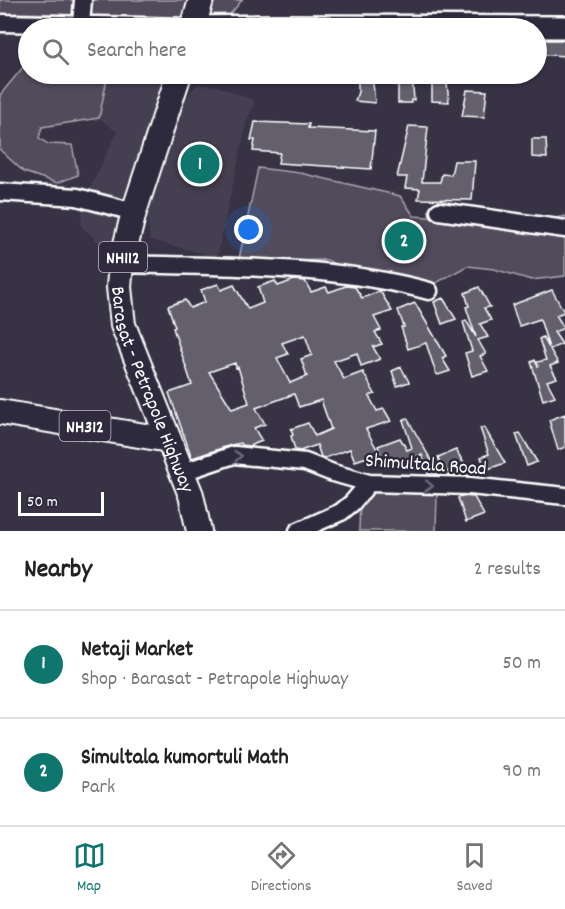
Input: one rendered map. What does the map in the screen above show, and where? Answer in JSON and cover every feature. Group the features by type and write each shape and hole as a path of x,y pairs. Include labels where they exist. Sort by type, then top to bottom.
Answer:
{"highway":[{"path":"196,18 201,0"},
{"name":"Barasat - Petrapole Highway","path":"175,84 134,212 121,264 119,287 123,325 183,472 197,522"},
{"name":"NH312","path":"0,412 169,440"}],"main road":[{"path":"547,27 565,27"}],"street":[{"path":"82,18 83,0"},
{"path":"0,23 18,23"},
{"path":"0,192 77,197 134,212"},
{"path":"439,211 565,229"},
{"path":"121,264 304,270 402,284 429,291"},
{"name":"Shimultala Road","path":"183,472 234,454 304,462 369,483 470,486 565,496"},
{"path":"298,531 342,512 369,483"}],"shaded area":[{"path":"0,0 242,0 227,18 56,18 59,14 17,13 0,16"},
{"path":"18,73 18,84 106,84 99,118 42,127 39,138 48,144 72,145 78,175 57,183 24,172 0,150 0,95"},
{"path":"106,84 160,84 162,91 110,246 104,247 81,226 83,203 117,132 99,118"},
{"path":"197,84 217,86 255,101 247,120 217,257 150,240 148,219 157,177 186,99"},
{"path":"258,168 300,173 400,196 414,216 529,224 565,216 565,276 531,280 494,269 467,266 427,288 351,273 327,260 239,259"},
{"path":"376,491 437,494 436,531 359,531 360,500"}],"building":[{"path":"547,40 565,40 565,56 547,55"},
{"path":"358,84 373,84 375,103 355,101"},
{"path":"398,84 413,84 414,100 411,100 411,103 398,103"},
{"path":"432,84 447,84 449,102 432,101"},
{"path":"467,90 487,91 484,117 462,116"},
{"path":"255,122 309,124 308,128 375,131 371,169 278,163 280,153 253,151 255,140 251,140"},
{"path":"409,126 428,127 422,182 440,182 442,174 451,175 454,161 475,161 472,200 418,199 420,189 405,188 407,177 397,177"},
{"path":"532,139 546,139 547,158 532,157"},
{"path":"294,280 305,281 311,292 326,287 329,292 346,286 355,287 362,298 380,291 392,311 374,317 381,330 375,332 382,344 373,347 380,359 361,366 357,353 334,361 344,379 363,372 375,394 369,396 377,411 384,409 391,421 366,429 379,453 355,461 350,449 325,458 321,457 317,445 300,451 295,450 291,429 308,423 315,436 331,429 321,400 299,407 294,394 256,408 265,424 254,428 262,441 249,446 241,443 231,445 192,458 169,393 192,385 168,306 185,300 190,308 205,302 201,290 218,284 221,290 234,285 248,309 263,303 258,287 275,281 278,286","holes":["305,335 312,355 301,359 307,376 290,383 277,358 288,354 282,343","235,363 249,403 232,409 209,372"]},
{"path":"479,287 490,307 484,308 491,320 480,324 488,337 478,340 486,354 480,356 488,371 472,376 465,353 472,351 463,322 466,320 476,337 466,307 469,306 465,293"},
{"path":"552,290 564,312 556,315 564,328 554,332 562,344 550,349 558,363 550,366 557,378 547,381 555,396 543,400 531,362 535,360 538,367 537,362 546,360 539,339 543,337 549,348 540,319 519,326 512,305"},
{"path":"443,298 456,319 442,324 434,302"},
{"path":"415,303 446,356 442,358 450,371 438,375 436,373 426,343 408,349 398,310"},
{"path":"401,367 409,382 397,386 392,371"},
{"path":"565,414 565,447 558,450 549,420"},
{"path":"407,418 439,474 428,474 422,455 385,467 378,446 400,438 407,450 412,448 403,420"},
{"path":"484,427 505,463 485,470 481,457 489,454 480,428"},
{"path":"520,433 537,462 527,466 516,434"},
{"path":"456,450 471,475 450,475 449,471 443,473 438,457"},
{"path":"461,496 474,497 484,515 466,522 458,498"}],"place":[{"name":"Netaji Market","path":"200,164"},
{"name":"Simultala kumortuli Math","path":"404,241"}]}
